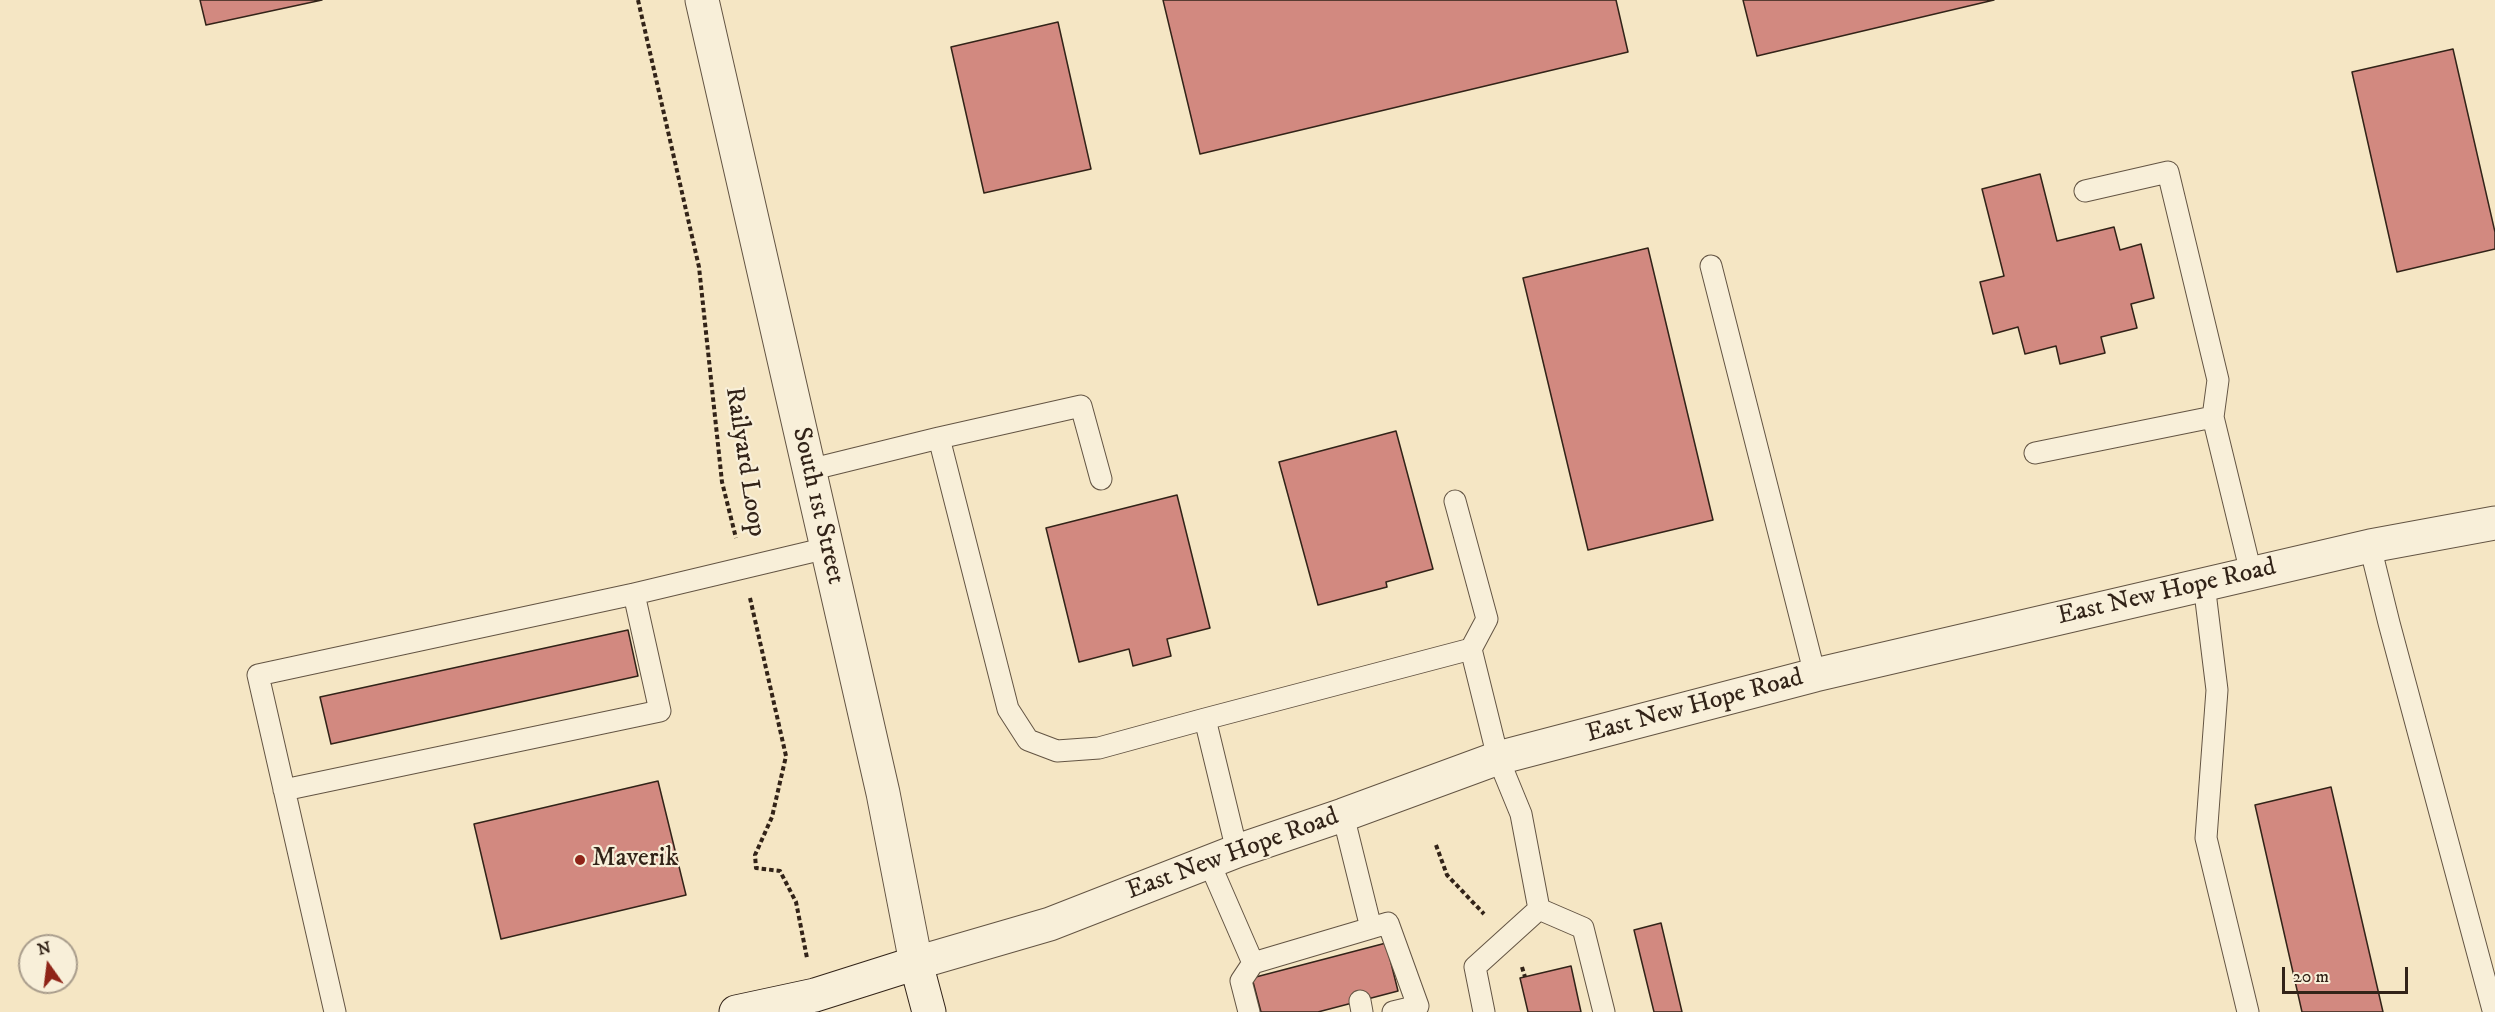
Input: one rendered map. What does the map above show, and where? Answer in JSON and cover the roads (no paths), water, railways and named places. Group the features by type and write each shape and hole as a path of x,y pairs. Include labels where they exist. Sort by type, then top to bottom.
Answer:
{"street":[{"name":"South 1st Street","path":"702,0 883,793 916,963 929,1012"},
{"name":"East New Hope Road","path":"736,1012 815,995 1050,924 1223,856 1498,758 1815,675 2370,546 2495,523"}],"lane":[{"path":"2085,191 2168,172 2218,380 2212,417 2251,573"},
{"path":"1711,266 1815,675"},
{"path":"809,470 1081,406 1101,479"},
{"path":"2035,453 2212,417"},
{"path":"939,438 1008,709 1028,740 1057,751 1099,748 1471,649"},
{"path":"1455,501 1487,619 1471,649 1498,758 1521,814 1539,909"},
{"path":"2370,546 2495,1012"},
{"path":"335,1012 258,675 634,594 827,548"},
{"path":"2204,584 2217,690 2206,838 2248,1012"},
{"path":"284,790 660,711 634,594"},
{"path":"1205,719 1223,856 1253,963 1241,981 1249,1012"},
{"path":"1343,815 1371,928"},
{"path":"1484,1012 1475,968 1539,909"},
{"path":"1539,909 1583,927 1604,1012"},
{"path":"1253,963 1284,962 1344,945 1371,928 1388,923 1418,1006 1393,1012"}],"place":[{"name":"Maverik","path":"580,860"}]}
